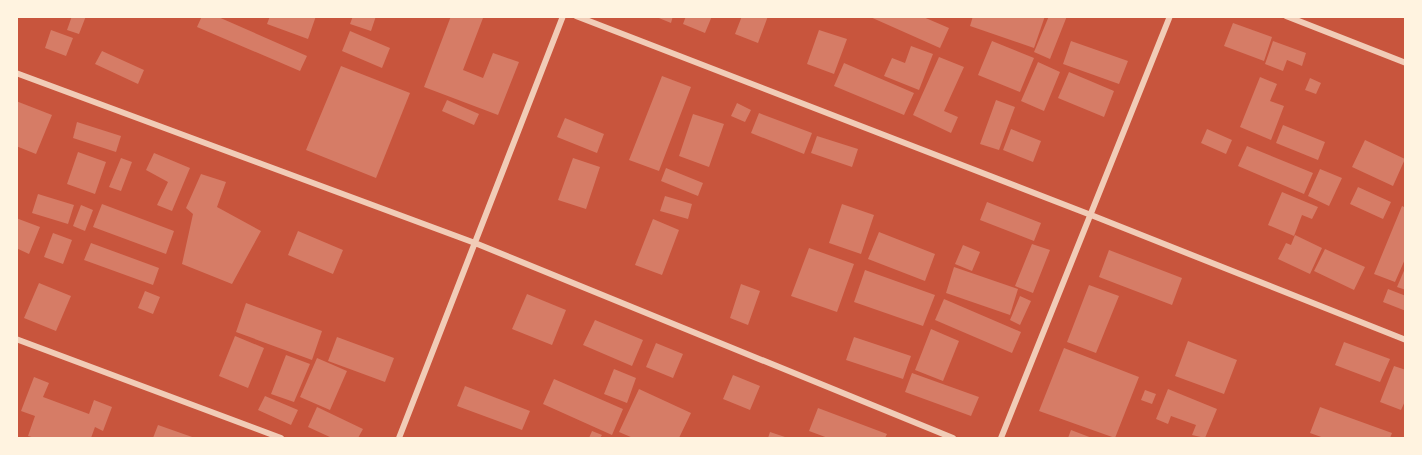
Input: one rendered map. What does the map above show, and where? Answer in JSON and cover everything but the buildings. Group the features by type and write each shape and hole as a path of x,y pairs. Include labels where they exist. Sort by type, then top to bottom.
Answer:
{"street":[{"path":"399,438 563,16"},
{"path":"576,16 1091,215 1406,340"},
{"path":"1001,438 1170,16"},
{"path":"1286,16 1406,63"},
{"path":"16,73 476,243 953,438"},
{"path":"16,339 281,438"}]}
